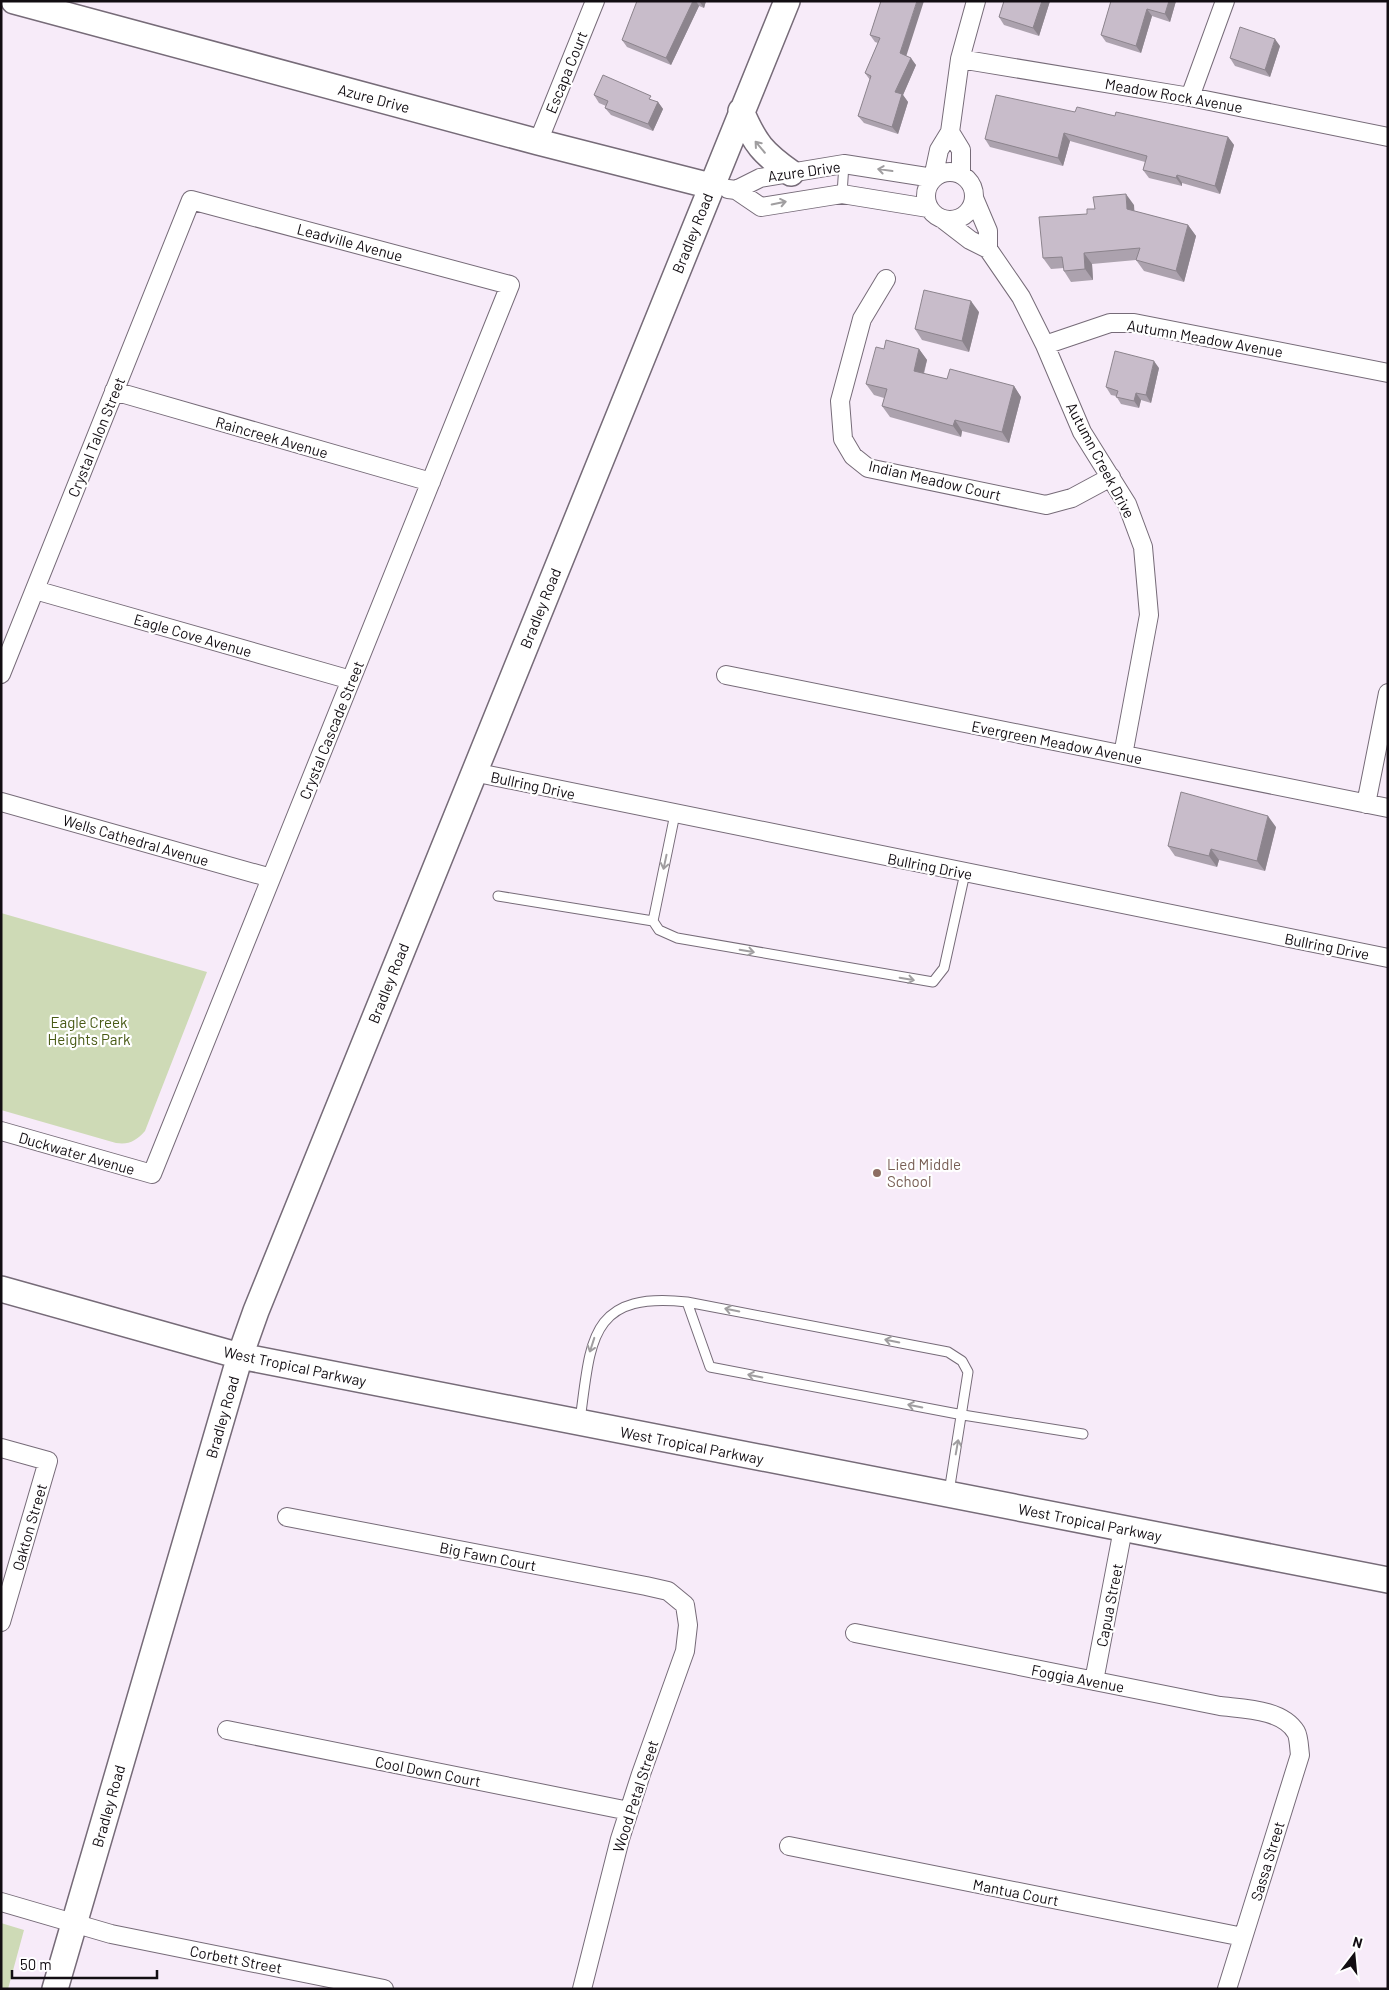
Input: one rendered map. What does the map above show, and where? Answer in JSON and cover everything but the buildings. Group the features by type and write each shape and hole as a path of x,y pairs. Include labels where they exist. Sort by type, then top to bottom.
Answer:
{"street":[{"name":"Azure Drive","path":"14,1 538,142 711,186 736,190 761,206 842,194 928,208"},
{"name":"Escapa Court","path":"538,142 595,1"},
{"name":"Bradley Road","path":"55,1989 240,1356 259,1302 787,1"},
{"path":"976,1 960,59 950,132 939,150 933,178 925,193 928,208 938,218 944,220 970,240 988,250 1021,297 1045,345"},
{"path":"1190,97 1225,1"},
{"name":"Meadow Rock Avenue","path":"960,59 1190,97 1388,137"},
{"path":"741,111 757,144 769,157 791,173"},
{"path":"950,132 962,150 961,174"},
{"name":"Azure Drive","path":"736,190 760,178 844,164 933,178"},
{"path":"933,178 946,172 961,174 971,184 974,198 988,231 988,250"},
{"path":"944,220 958,219 964,216 969,211 974,198"},
{"name":"Leadville Avenue","path":"191,200 510,285"},
{"name":"Crystal Talon Street","path":"1,674 191,200"},
{"name":"Indian Meadow Court","path":"886,279 862,319 840,401 843,439 853,456 868,468 1046,504 1072,498 1111,477"},
{"name":"Crystal Cascade Street","path":"152,1174 510,285"},
{"name":"Autumn Meadow Avenue","path":"1045,345 1110,323 1134,323 1388,373"},
{"name":"Autumn Creek Drive","path":"1045,345 1082,432 1127,504 1142,547 1149,615 1123,755"},
{"name":"Raincreek Avenue","path":"114,392 431,482"},
{"name":"Eagle Cove Avenue","path":"35,590 351,680"},
{"name":"Evergreen Meadow Avenue","path":"726,675 1388,808"},
{"path":"1366,804 1388,693"},
{"name":"Bullring Drive","path":"473,772 1388,958"},
{"name":"Wells Cathedral Avenue","path":"1,802 271,878"},
{"name":"Duckwater Avenue","path":"1,1131 152,1174"},
{"name":"West Tropical Parkway","path":"1,1289 240,1356 1388,1580"},
{"name":"Oakton Street","path":"1,1448 48,1461 1,1622"},
{"name":"Big Fawn Court","path":"287,1517 646,1586 668,1591 684,1604"},
{"name":"Capua Street","path":"1094,1681 1124,1529"},
{"name":"Wood Petal Street","path":"582,1989 611,1871 629,1811 685,1651 688,1625 684,1604"},
{"name":"Foggia Avenue","path":"855,1633 1094,1681 1253,1710 1280,1718 1296,1732"},
{"name":"Cool Down Court","path":"227,1730 629,1811"},
{"name":"Sassa Street","path":"1227,1989 1300,1755 1296,1732"},
{"name":"Mantua Court","path":"789,1846 1243,1937"},
{"name":"Corbett Street","path":"1,1902 121,1936 384,1989"}],"lane":[{"path":"842,194 844,164"},
{"path":"653,922 675,814"},
{"path":"498,896 653,922 659,930 678,938 933,982 944,968 965,873"},
{"path":"580,1423 590,1353 597,1330 607,1318 622,1306 641,1301 662,1299 687,1302 948,1352 962,1361 968,1372 963,1415 948,1495"},
{"path":"687,1302 710,1367 963,1415 1083,1434"}],"green space":[{"name":"Eagle Creek Heights Park","path":"1,913 207,972 145,1131 135,1140 129,1143 116,1143 1,1110"},
{"path":"1,1923 24,1930 8,1989 1,1989"}],"place":[{"name":"Lied Middle School","path":"877,1173"}]}
